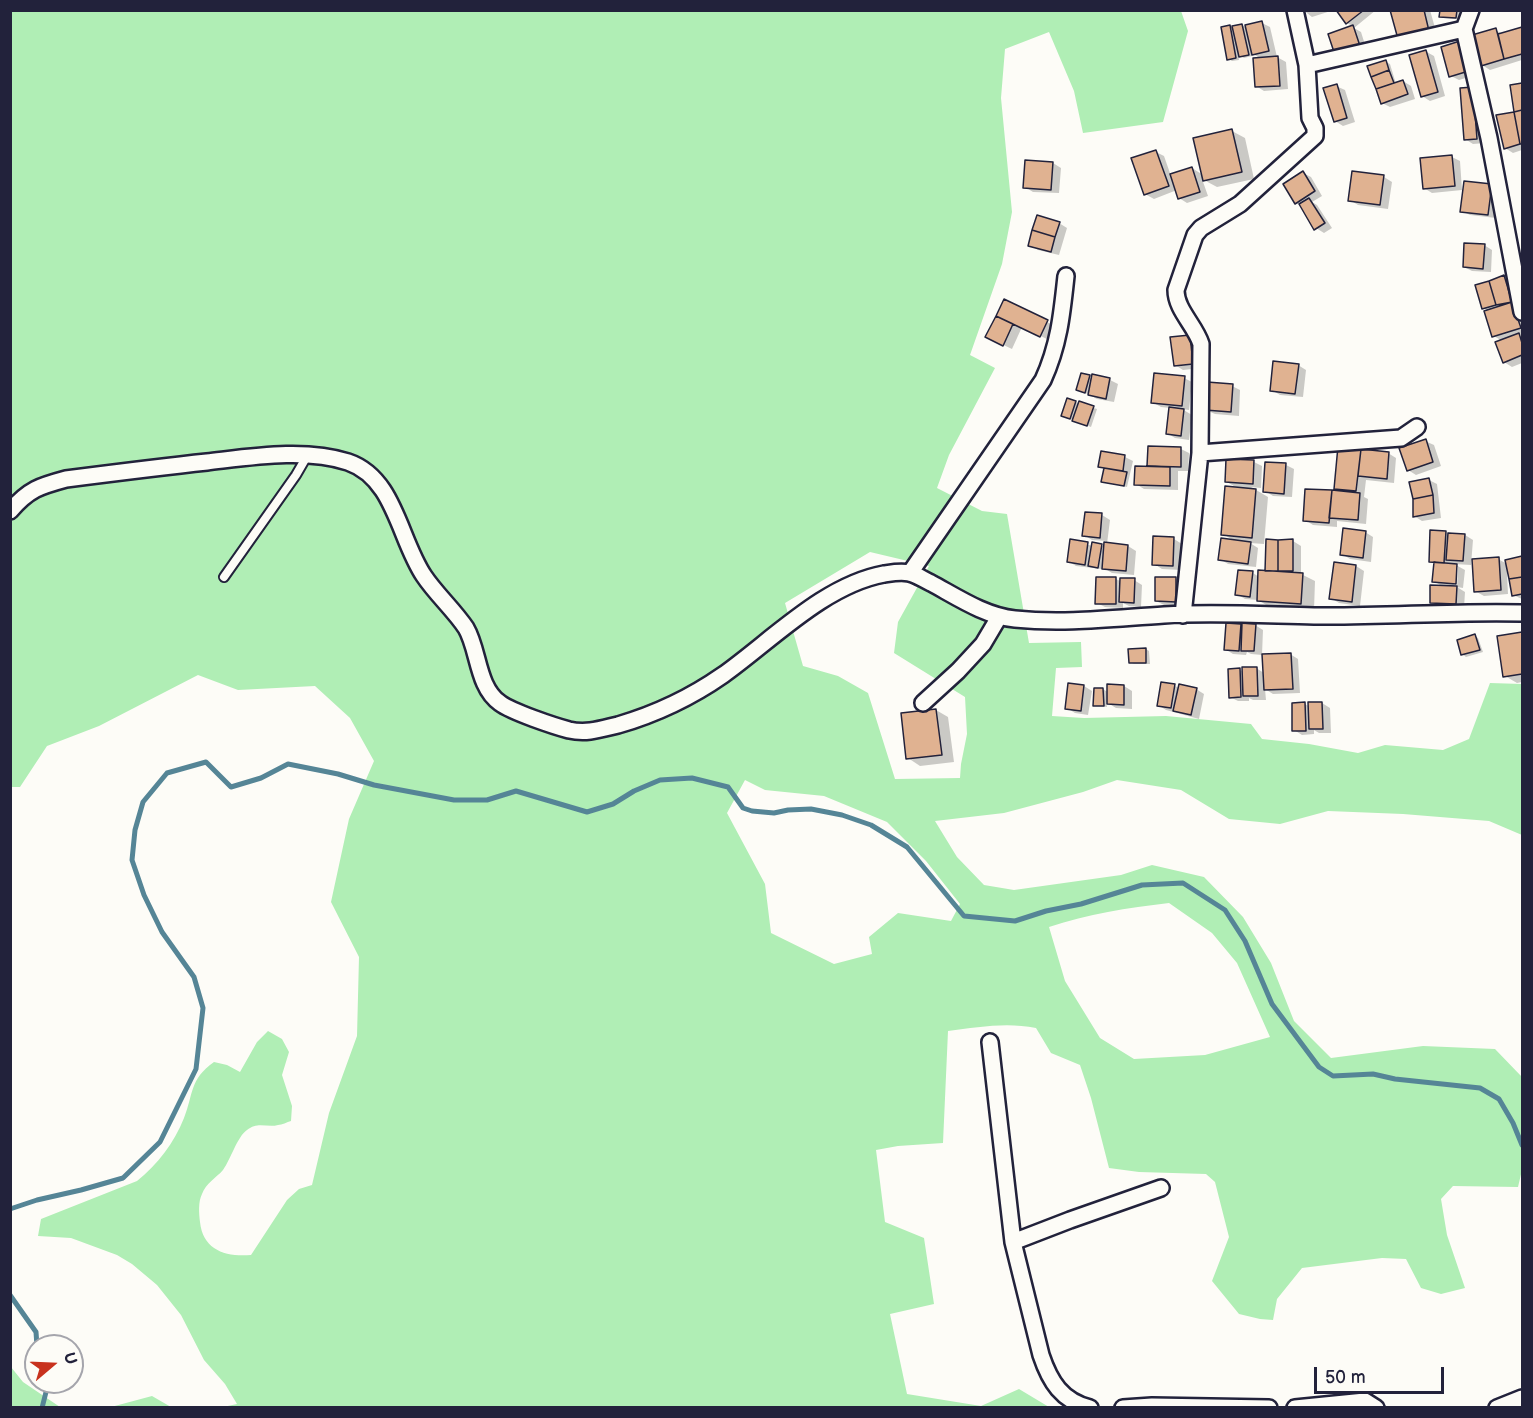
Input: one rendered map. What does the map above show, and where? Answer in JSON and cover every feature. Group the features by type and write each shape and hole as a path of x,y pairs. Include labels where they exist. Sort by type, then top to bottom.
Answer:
{"street":[{"path":"1183,615 1200,453 1201,344 1198,335 1179,305 1176,290 1195,235 1201,228 1240,204 1315,136 1315,128 1310,118 1307,65 1295,10"},
{"path":"1471,10 1464,29 1489,138 1522,312"},
{"path":"1307,65 1464,29"},
{"path":"910,573 1043,380 1053,357 1059,333 1066,276"},
{"path":"1200,453 1401,438 1417,427"},
{"path":"10,511 23,496 40,486 66,479 236,459 307,456 344,461 369,474 386,495 410,553 426,579 466,628 475,649 482,677 495,699 505,706 557,727 583,733 635,720 671,707 722,675 786,626 837,592 862,579 887,573 910,573 999,617 1035,621 1101,621 1183,615 1522,613"},
{"path":"923,703 983,644 999,617"},
{"path":"990,1042 1013,1242 1023,1287 1047,1373 1063,1396 1078,1405 1090,1407"},
{"path":"1013,1242 1161,1188"},
{"path":"1497,1407 1522,1398"},
{"path":"1295,1407 1365,1401 1376,1407"},
{"path":"1123,1407 1269,1407"}],"lane":[{"path":"224,577 307,456"}],"green space":[{"path":"10,11 1181,11 1188,31 1163,122 1083,133 1074,91 1049,32 1005,49 1001,98 1012,212 1002,264 970,355 995,368 949,455 937,488 982,511 1007,514 1029,643 1081,642 1082,667 1056,668 1052,716 1084,718 1166,716 1251,724 1262,739 1309,744 1358,753 1385,745 1443,750 1469,739 1490,683 1522,684 1522,835 1489,821 1403,814 1328,811 1280,824 1229,819 1181,790 1117,780 1083,792 1004,813 935,821 957,857 984,885 1014,890 1121,875 1152,865 1204,877 1243,917 1271,963 1294,1021 1331,1058 1423,1046 1495,1049 1522,1077 1522,1170 1518,1187 1453,1186 1441,1199 1447,1235 1465,1288 1441,1294 1421,1288 1406,1259 1382,1258 1302,1268 1277,1299 1273,1320 1239,1314 1212,1281 1229,1237 1215,1182 1206,1174 1139,1172 1109,1168 1080,1065 1051,1053 1036,1028 1003,1025 948,1031 943,1143 876,1150 885,1222 924,1238 934,1304 890,1314 907,1394 981,1406 1019,1389 1049,1407 223,1407 237,1404 225,1384 204,1360 181,1315 157,1285 117,1255 71,1238 38,1236 41,1219 137,1181 152,1168 175,1136 184,1118 193,1087 200,1075 214,1062 227,1065 240,1072 257,1042 268,1031 282,1039 289,1052 282,1075 292,1106 291,1121 281,1125 251,1127 243,1133 223,1170 202,1194 199,1208 202,1232 217,1250 232,1255 251,1255 287,1200 299,1189 312,1185 329,1113 357,1036 359,957 331,902 349,819 374,761 350,718 315,686 238,690 198,675 99,726 47,746 20,787 11,787","holes":["870,552 929,566 898,622 894,653 965,697 967,734 960,778 895,779 868,693 838,676 803,666 785,603","745,780 765,790 824,796 887,822 926,861 960,904 951,921 898,913 869,937 872,954 834,964 771,933 765,884 727,813","1169,903 1212,933 1237,963 1270,1037 1205,1055 1134,1059 1100,1038 1065,981 1049,927 1123,909"]},
{"path":"11,1367 24,1383 24,1394 41,1394 60,1407 11,1407"},
{"path":"152,1396 171,1407 111,1407"}],"building":[{"path":"1336,10 1364,10 1346,24"},
{"path":"1390,10 1424,10 1429,31 1398,39"},
{"path":"1440,10 1457,10 1456,18 1439,17"},
{"path":"1262,21 1269,51 1252,55 1245,25"},
{"path":"1242,24 1249,55 1239,57 1232,26"},
{"path":"1230,25 1236,58 1227,60 1221,27"},
{"path":"1353,25 1360,46 1335,55 1328,34"},
{"path":"1522,27 1522,54 1504,59 1498,34"},
{"path":"1496,28 1504,59 1481,66 1472,35"},
{"path":"1463,40 1472,70 1449,77 1441,47"},
{"path":"1426,50 1438,92 1421,97 1409,55"},
{"path":"1278,56 1280,86 1255,87 1253,58"},
{"path":"1386,60 1389,70 1371,77 1367,66"},
{"path":"1389,70 1394,83 1376,89 1371,77"},
{"path":"1403,80 1408,94 1381,104 1376,89"},
{"path":"1522,83 1522,110 1514,112 1510,85"},
{"path":"1337,84 1347,118 1334,122 1323,88"},
{"path":"1473,87 1477,139 1464,140 1460,88"},
{"path":"1522,110 1522,144 1520,144 1514,112"},
{"path":"1514,112 1520,144 1504,149 1496,115"},
{"path":"1232,129 1242,172 1203,181 1193,138"},
{"path":"1156,150 1169,186 1144,195 1131,158"},
{"path":"1452,155 1455,186 1423,189 1420,158"},
{"path":"1025,160 1053,162 1051,190 1023,188"},
{"path":"1192,167 1200,192 1178,199 1170,174"},
{"path":"1303,171 1315,191 1295,204 1283,184"},
{"path":"1352,171 1384,175 1380,205 1348,201"},
{"path":"1464,181 1492,184 1488,215 1460,212"},
{"path":"1309,198 1325,223 1314,230 1299,204"},
{"path":"1037,215 1060,222 1055,237 1032,230"},
{"path":"1032,230 1055,237 1051,252 1028,246"},
{"path":"1464,243 1485,244 1483,269 1463,267"},
{"path":"1504,275 1512,302 1496,305 1489,281"},
{"path":"1489,281 1496,305 1482,309 1475,285"},
{"path":"1004,299 1048,320 1040,337 996,316"},
{"path":"1512,302 1521,328 1492,337 1484,311"},
{"path":"996,316 1013,324 1003,346 985,337"},
{"path":"1519,333 1522,355 1503,363 1495,342"},
{"path":"1190,335 1193,364 1174,366 1170,337"},
{"path":"1273,361 1299,364 1295,394 1270,391"},
{"path":"1081,373 1090,375 1085,393 1076,390"},
{"path":"1154,373 1185,376 1182,406 1151,403"},
{"path":"1092,374 1110,378 1106,399 1088,395"},
{"path":"1207,382 1233,384 1231,412 1205,410"},
{"path":"1067,398 1076,401 1070,419 1061,416"},
{"path":"1079,401 1094,406 1087,426 1072,421"},
{"path":"1169,407 1184,409 1181,436 1166,434"},
{"path":"1426,439 1433,462 1407,471 1399,448"},
{"path":"1148,446 1181,447 1181,467 1147,466"},
{"path":"1338,446 1361,449 1356,491 1334,489"},
{"path":"1361,449 1389,452 1387,479 1358,476"},
{"path":"1101,451 1125,455 1123,471 1098,467"},
{"path":"1226,459 1254,460 1253,484 1225,482"},
{"path":"1265,462 1286,463 1284,494 1263,492"},
{"path":"1135,466 1170,467 1170,486 1134,485"},
{"path":"1104,468 1127,472 1124,486 1101,482"},
{"path":"1429,478 1433,495 1413,499 1409,482"},
{"path":"1225,486 1256,489 1252,538 1221,535"},
{"path":"1305,489 1332,490 1329,523 1303,521"},
{"path":"1332,490 1360,493 1358,520 1329,518"},
{"path":"1433,495 1434,513 1413,517 1413,499"},
{"path":"1085,512 1102,513 1100,538 1082,536"},
{"path":"1343,528 1366,531 1363,558 1340,555"},
{"path":"1430,530 1446,531 1444,563 1429,562"},
{"path":"1448,533 1465,534 1463,561 1446,560"},
{"path":"1153,536 1174,537 1173,566 1152,565"},
{"path":"1221,538 1251,542 1248,564 1218,560"},
{"path":"1070,539 1088,542 1085,565 1067,562"},
{"path":"1266,539 1278,540 1278,571 1265,571"},
{"path":"1293,539 1293,571 1278,571 1278,540"},
{"path":"1092,542 1102,544 1098,568 1088,566"},
{"path":"1104,542 1128,545 1126,571 1102,569"},
{"path":"1522,556 1522,577 1509,579 1505,560"},
{"path":"1499,557 1501,590 1474,592 1472,559"},
{"path":"1334,562 1356,565 1352,602 1329,599"},
{"path":"1434,562 1457,564 1456,584 1432,582"},
{"path":"1238,570 1253,571 1250,597 1235,595"},
{"path":"1258,570 1303,573 1301,604 1257,601"},
{"path":"1096,577 1116,577 1116,604 1095,604"},
{"path":"1155,577 1176,577 1176,602 1155,601"},
{"path":"1522,577 1522,594 1512,596 1509,579"},
{"path":"1120,578 1135,578 1134,603 1119,602"},
{"path":"1430,585 1457,586 1456,604 1430,603"},
{"path":"1226,623 1241,624 1239,651 1224,650"},
{"path":"1242,623 1256,624 1254,651 1241,651"},
{"path":"1522,632 1522,674 1503,677 1497,636"},
{"path":"1475,634 1480,650 1461,655 1457,640"},
{"path":"1146,648 1146,663 1129,663 1128,649"},
{"path":"1291,653 1293,689 1264,690 1262,654"},
{"path":"1242,667 1257,667 1258,696 1243,696"},
{"path":"1240,668 1241,697 1229,698 1228,669"},
{"path":"1161,682 1175,684 1171,708 1157,706"},
{"path":"1068,683 1084,685 1081,711 1065,709"},
{"path":"1107,684 1124,685 1124,705 1107,704"},
{"path":"1179,684 1197,688 1191,715 1173,711"},
{"path":"1094,688 1103,688 1104,706 1093,706"},
{"path":"1305,702 1306,731 1292,731 1292,703"},
{"path":"1308,702 1322,702 1323,729 1309,729"},
{"path":"936,709 942,755 906,759 901,713"}],"waterway":[{"path":"10,1209 123,1178 160,1142 196,1069 203,1008 194,977 162,932 144,895 132,860 135,830 143,802 167,773 206,762 231,787 261,778 288,764 338,774 374,785 454,800 487,800 516,791 587,812 613,804 634,791 660,780 692,778 728,787 743,808 752,811 774,813 811,809 842,815 871,825 907,847 964,916 1015,921 1142,885 1183,883 1225,910 1245,941 1272,1004 1319,1067 1333,1076 1373,1074 1395,1079 1480,1088 1499,1099 1522,1145"},
{"path":"10,1295 36,1334"},
{"path":"42,1408 46,1394"}]}
